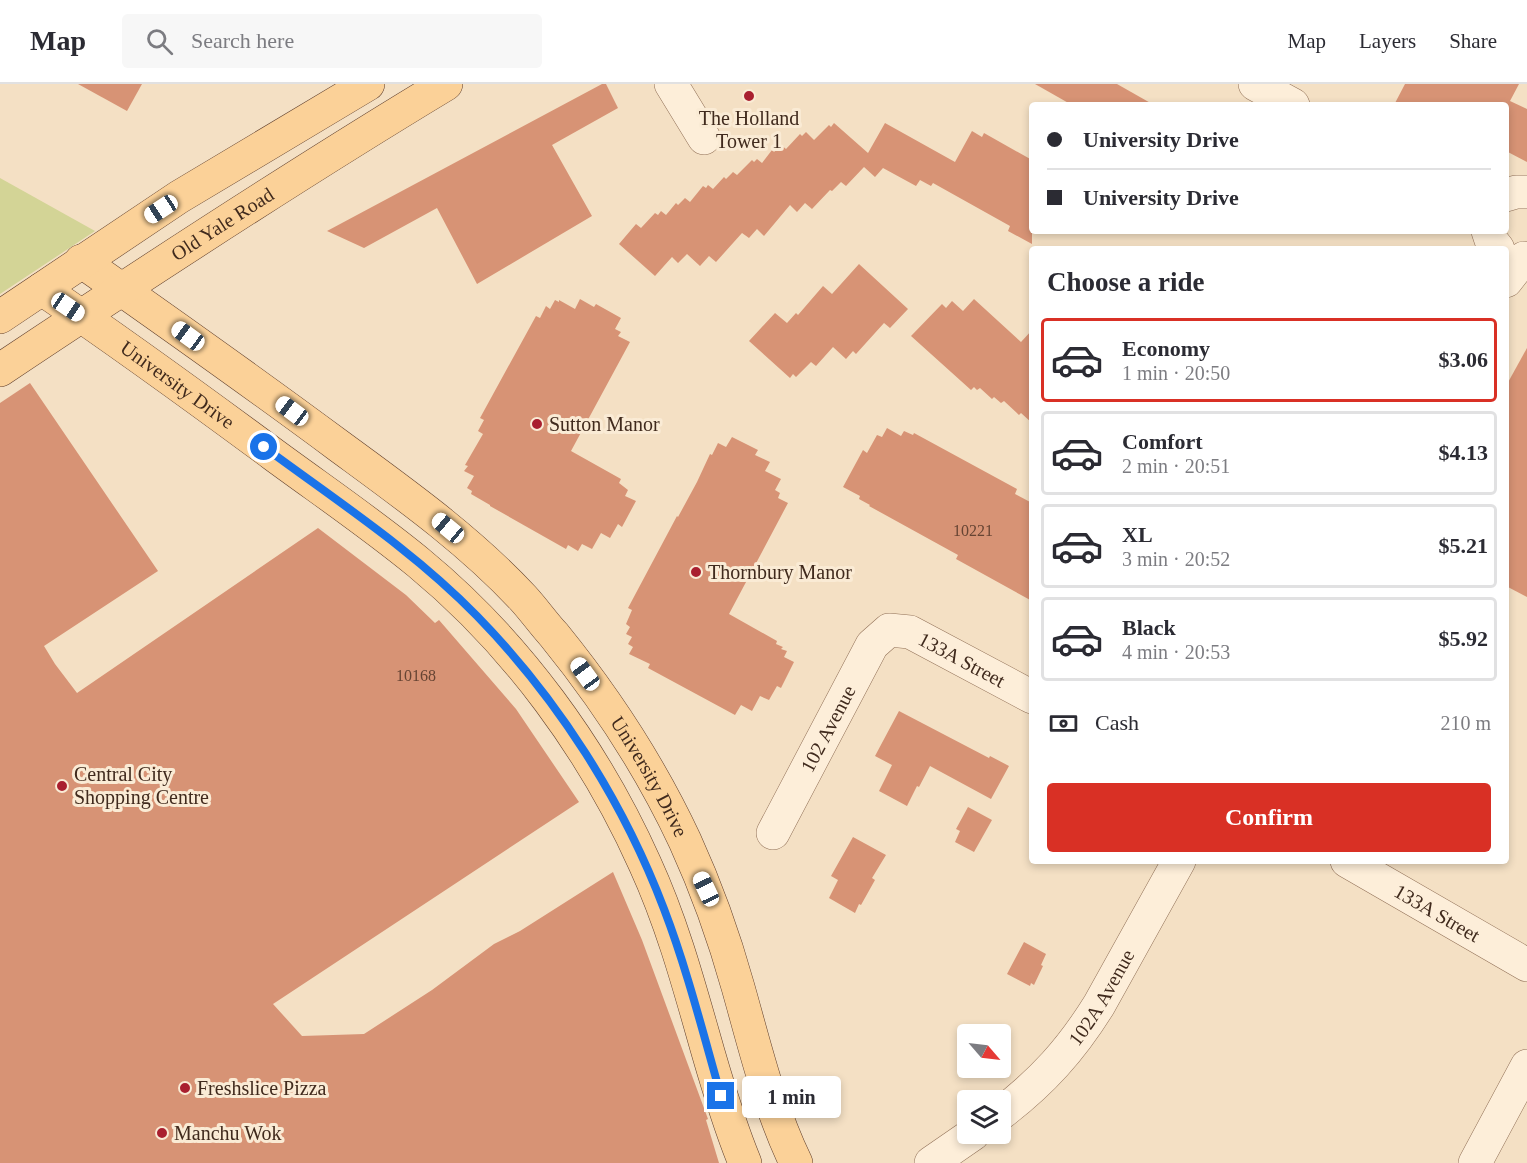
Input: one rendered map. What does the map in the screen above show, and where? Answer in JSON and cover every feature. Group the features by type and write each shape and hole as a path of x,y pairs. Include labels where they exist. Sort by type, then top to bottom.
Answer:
{"main road":[{"path":"0,317 179,197 368,84"},
{"name":"Old Yale Road","path":"0,370 121,289 446,84"},
{"name":"University Drive","path":"81,261 421,505 461,539 523,598 575,661 631,740 656,782 706,889 720,927 767,1091 778,1124 796,1163"},
{"name":"University Drive","path":"42,288 421,564 477,616 540,688 592,763 615,803 664,908 726,1113 746,1163"},
{"path":"319,488 377,504 406,522 461,539"}],"street":[{"path":"671,84 704,138"},
{"path":"1255,84 1288,102"},
{"path":"1509,194 1527,192"},
{"name":"133A Street","path":"889,630 910,632 1029,695"},
{"name":"102 Avenue","path":"773,833 872,645 889,630"},
{"name":"102A Avenue","path":"1011,1106 1025,1095 1081,1034 1177,864"},
{"name":"133A Street","path":"1352,864 1527,965"},
{"path":"1475,1163 1527,1066"},
{"path":"931,1163 959,1144"}],"green space":[{"path":"0,178 95,231 0,294"}],"building":[{"path":"78,84 142,84 127,111"},
{"path":"602,84 606,84 618,108 552,145 592,216 477,284 437,208 364,248 327,231"},
{"path":"1035,84 1117,84 1149,102 1067,102"},
{"path":"1405,84 1519,84 1510,101 1527,109 1527,162 1509,153 1509,102 1396,102"},
{"path":"834,123 868,153 885,123 955,162 972,131 982,137 984,133 1029,158 1029,234 1032,234 1032,244 1008,231 1010,226 933,183 931,186 920,180 916,186 883,168 875,177 864,167 846,186 841,182 832,191 830,190 812,209 805,203 797,212 790,205 764,236 757,229 749,238 742,233 716,262 709,256 700,266 687,254 678,263 672,257 655,276 619,244 636,224 641,228 655,213 658,215 661,211 666,215 676,203 678,205 685,198 690,202 703,186 706,188 708,185 713,189 724,177 726,179 733,172 737,175 752,160 754,162 757,159 762,163 772,150 774,152 781,145 786,149 800,134 802,136 806,132 814,140 829,125 831,127"},
{"path":"859,264 908,309 890,328 884,323 856,354 853,351 846,359 833,347 816,366 811,362 796,377 793,374 790,378 749,341 775,313 787,323 796,313 798,315 823,286 832,294"},
{"name":"Sutton Manor","path":"580,299 594,307 596,304 621,318 615,329 621,332 618,336 630,342 571,451 621,479 619,483 628,490 625,496 636,501 622,527 618,524 610,538 601,533 592,549 582,544 578,551 568,545 566,549 471,494 472,491 467,488 474,476 464,471 468,466 465,465 483,434 478,431 484,420 480,418 536,316 540,318 546,306 550,309 555,300 575,309"},
{"path":"974,299 1021,342 1029,333 1029,420 1021,413 1019,415 1004,401 1001,403 994,397 992,399 980,388 977,390 974,387 971,390 911,336 942,304 946,308 952,301 963,311"},
{"path":"1527,348 1527,597 1509,588 1509,381"},
{"name":"Central City Shopping Centre","path":"30,383 158,571 44,646 77,693 318,528 406,595 435,623 439,620 516,709 579,802 273,1004 302,1036 364,1034 432,990 494,944 520,931 613,872 642,940 708,1119 706,1120 719,1163 0,1163 0,403"},
{"path":"887,428 901,436 904,431 913,435 914,433 1017,489 1015,494 1029,501 1029,599 956,559 958,555 869,506 859,499 860,496 843,487 863,450 867,453 877,435 882,437"},
{"name":"Thornbury Manor","path":"732,437 758,450 755,455 770,462 765,471 781,479 775,490 780,493 778,498 788,503 729,614 777,641 776,644 783,647 781,649 787,651 784,657 794,662 781,688 777,686 769,700 760,696 752,711 741,705 735,715 648,668 650,664 629,654 633,647 628,644 632,637 626,634 630,627 626,624 632,610 628,608 710,454 712,455 718,443 726,447"},
{"path":"899,711 1009,766 991,799 930,766 907,806 879,791 892,765 875,756"},
{"path":"968,807 992,820 974,852 955,842 960,831 956,829"},
{"path":"853,837 886,855 872,878 875,880 855,913 829,898 838,880 831,876"},
{"path":"1024,942 1046,954 1034,985 1031,983 1030,986 1007,974"}],"place":[{"name":"The Holland Tower 1","path":"749,96"},
{"name":"Sutton Manor","path":"537,424"},
{"name":"Thornbury Manor","path":"696,572"},
{"name":"Central City Shopping Centre","path":"62,786"},
{"name":"Freshslice Pizza","path":"185,1088"},
{"name":"Manchu Wok","path":"162,1133"}],"route":[{"path":"264,447 421,564 477,616 509,651 540,688 567,726 615,803 664,908 721,1096"}]}
